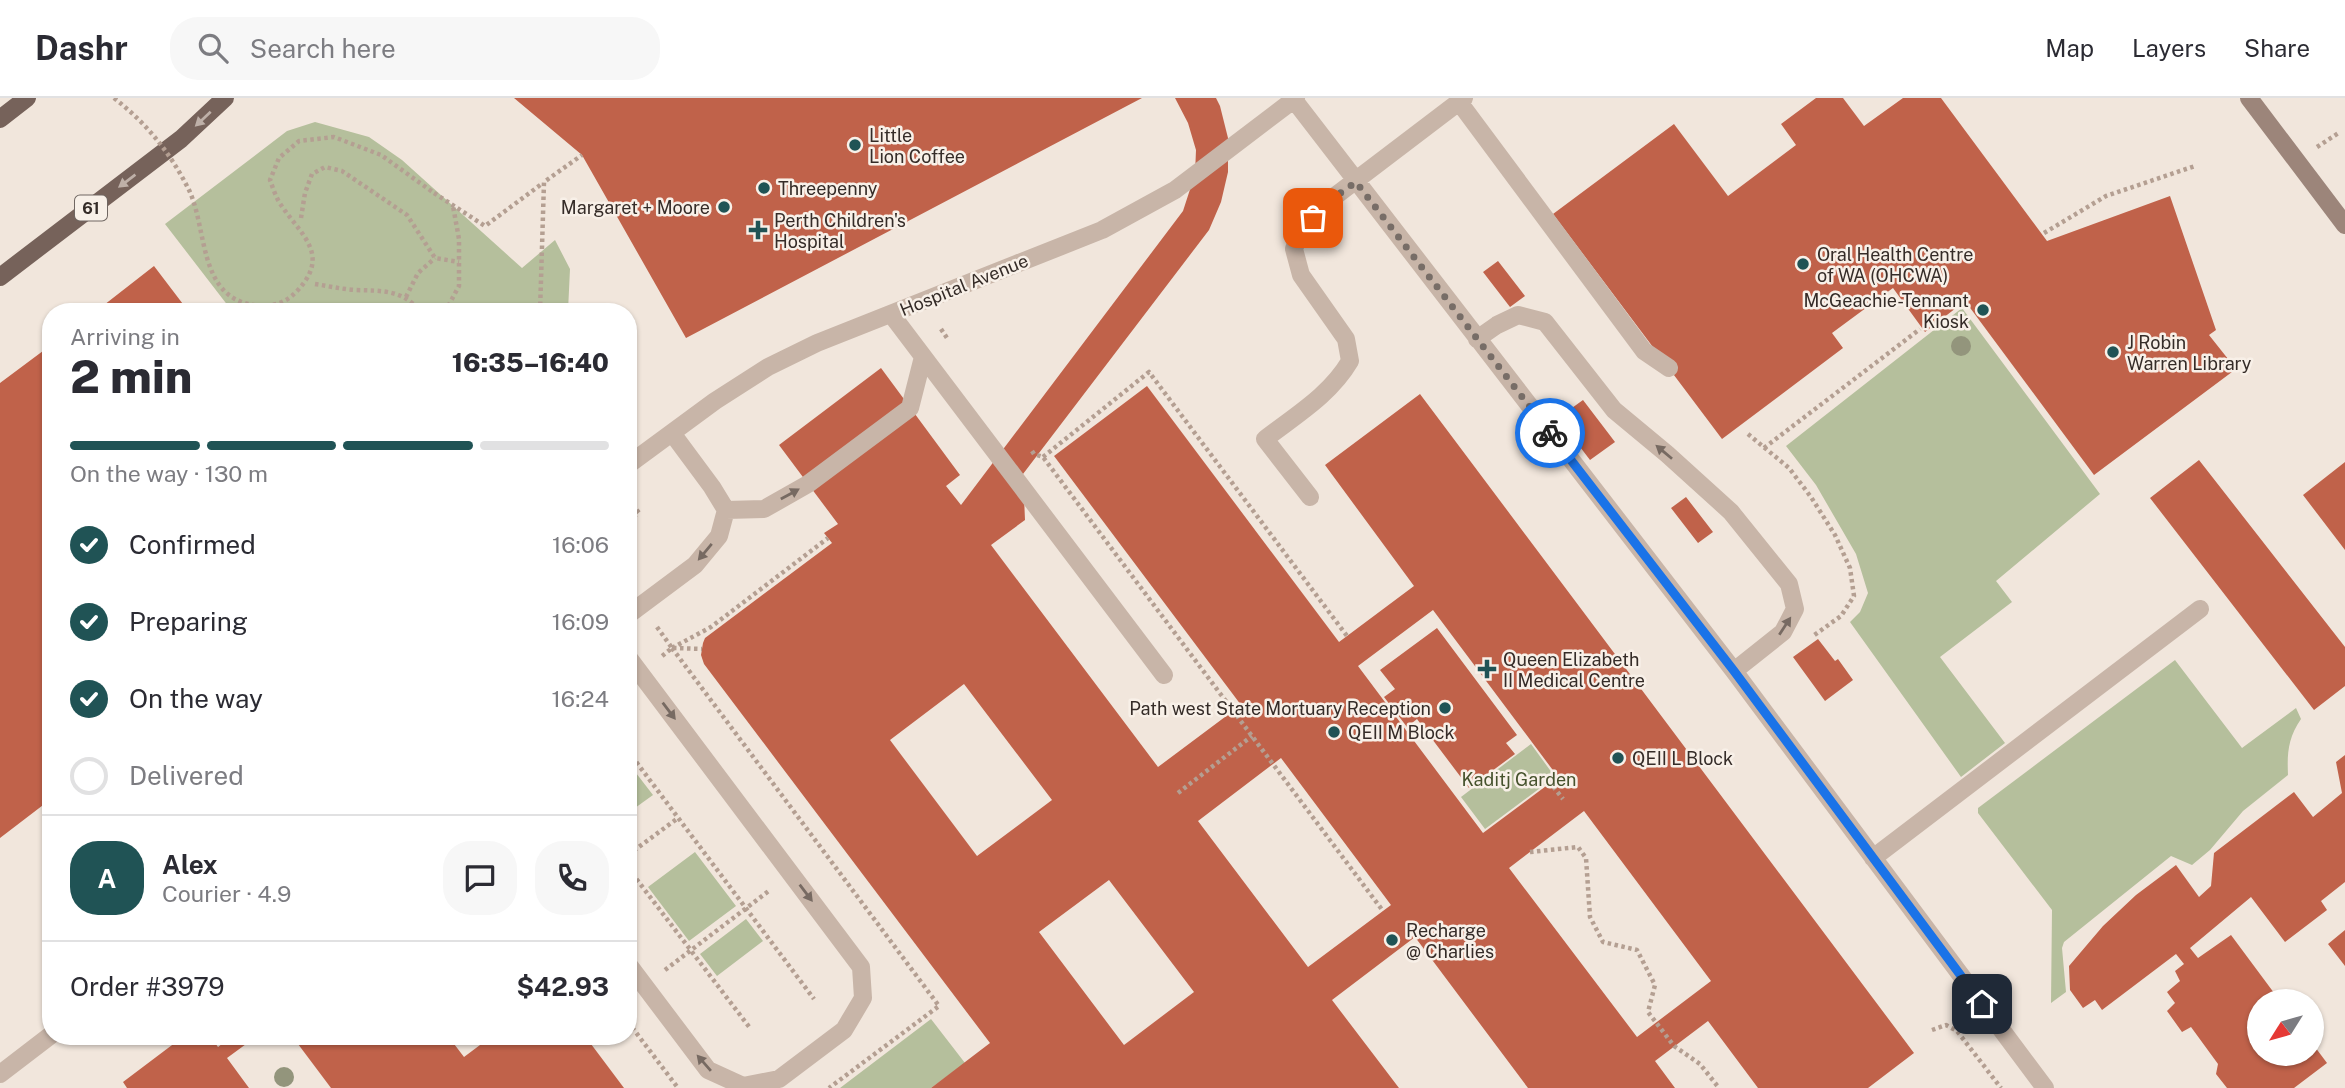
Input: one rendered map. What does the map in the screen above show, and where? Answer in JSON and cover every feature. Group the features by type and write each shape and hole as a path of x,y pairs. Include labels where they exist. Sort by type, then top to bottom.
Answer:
{"main road":[{"path":"0,118 27,98"},
{"name":"61","path":"0,277 181,139 225,98"},
{"path":"2249,98 2345,225"}],"lane":[{"path":"1295,99 1477,340 1734,671 2045,1088"},
{"name":"Hospital Avenue","path":"637,459 715,401 768,367 817,343 1102,230 1175,190 1295,99"},
{"path":"1310,497 1265,439 1326,392 1341,377 1350,361 1346,339 1301,275 1294,249 1300,233 1326,203 1462,100 1644,351 1669,368"},
{"path":"891,314 1164,675"},
{"path":"1477,340 1497,325 1518,315 1545,322 1614,410 1731,512 1789,584 1795,609 1783,632 1734,671"},
{"path":"726,510 764,509 797,490 910,408 923,357"},
{"path":"637,608 695,565 719,536 726,510 671,433"},
{"path":"1873,858 2200,609"},
{"path":"637,669 861,967 863,998 844,1030 779,1079 743,1086 708,1070 637,976"},
{"path":"0,1074 42,1042"}],"path":[{"path":"114,98 141,120 189,190 203,236 209,269 224,291 243,303"},
{"path":"2313,150 2340,132"},
{"path":"279,303 291,298 311,277 314,256 303,233 279,203 270,180 279,158 299,141 334,137 380,155 485,226 582,155"},
{"path":"2045,233 2106,196 2195,166"},
{"path":"301,218 305,193 313,174 325,167 342,171 407,215 435,258 459,262"},
{"path":"540,303 544,182"},
{"path":"450,303 459,286 459,239 453,206"},
{"path":"406,297 418,273 435,258"},
{"path":"315,284 352,290 383,290 406,297 412,303"},
{"path":"941,329 952,346"},
{"path":"1765,448 1920,329"},
{"path":"1043,457 1149,372 1347,636"},
{"path":"1748,434 1789,468 1835,535 1850,568 1854,596 1841,616 1811,638"},
{"path":"1026,443 1034,454 1043,457 1383,911"},
{"path":"702,649 672,648 711,627 828,538"},
{"path":"1178,793 1252,736"},
{"path":"637,763 814,999"},
{"path":"1549,781 1563,799"},
{"path":"637,848 678,818"},
{"path":"1530,852 1578,847 1586,858 1590,917 1603,942 1637,950 1655,985 1648,1012 1674,1046 1700,1064 1718,1088"},
{"path":"645,986 823,851"},
{"path":"637,880 750,1028"},
{"path":"1931,1030 1946,1025 1957,1031 2001,1088"},
{"path":"637,1034 678,1088"}],"green space":[{"path":"315,122 369,137 402,160 522,268 555,240 570,269 568,303 226,303 165,224 287,131"},
{"path":"1962,308 2100,494 1996,581 2012,602 1940,657 2005,743 1961,777 1850,622 1860,612 1868,593 1856,554 1816,485 1786,446"},
{"path":"2175,660 2242,748 2296,708 2301,719 2289,746 2288,775 2243,811 2210,850 2192,865 2171,856 2064,942 2062,948 2066,992 2051,1003 2052,910 1978,813 1978,808"},
{"name":"Kaditj Garden","path":"1531,744 1555,777 1485,829 1461,797"},
{"path":"637,774 653,795 637,807"},
{"path":"695,852 736,906 689,941 648,887"},
{"path":"746,919 763,941 717,976 700,954"},
{"path":"931,1019 965,1063 931,1088 840,1088"}],"building":[{"name":"Perth Children's Hospital","path":"514,98 1142,98 686,338 582,155"},
{"path":"1175,98 1216,98 1228,138 1228,172 1221,202 1209,230 1023,474 1025,520 991,545 1158,767 1241,705 1054,456 1147,386 1339,642 1414,586 1325,465 1420,394 1914,1053 1868,1088 1758,1088 1708,1021 1655,1061 1675,1088 1528,1088 1415,937 1332,1000 1399,1088 931,1088 990,1043 704,664 701,655 703,643 705,638 832,543 824,533 838,524 779,445 881,368 960,475 946,486 961,505 1183,211 1195,174 1196,150 1188,123","holes":["1433,610 1558,777 1483,833 1358,666","964,684 1052,800 977,856 890,740","1281,758 1391,905 1308,967 1198,821","1584,811 1711,981 1637,1037 1509,868","1109,880 1194,992 1124,1045 1039,932"]},
{"name":"Oral Health Centre of WA (OHCWA)","path":"1816,98 1843,98 1864,126 1903,98 1941,98 2047,241 2170,196 2216,330 2209,335 2236,369 2094,475 1965,301 1925,332 1893,288 1832,333 1843,348 1722,439 1553,214 1674,124 1728,196 1796,145 1781,124"},
{"path":"1498,261 1525,296 1510,307 1483,272"},
{"path":"154,266 182,303 107,303"},
{"path":"42,352 42,806 0,838 0,383"},
{"path":"1583,400 1615,442 1590,460 1558,418"},
{"path":"2199,460 2345,647 2345,686 2314,710 2150,498"},
{"path":"2345,462 2345,550 2303,495"},
{"path":"1686,497 1713,532 1698,543 1671,508"},
{"name":"Path west State Mortuary Reception","path":"1437,628 1517,735 1506,743 1515,754 1469,788 1417,719 1407,727 1384,697 1395,689 1380,670"},
{"path":"1818,639 1835,661 1838,659 1853,680 1825,701 1793,657"},
{"path":"2345,755 2345,882 2321,901 2327,910 2285,942 2251,897 2190,948 2198,958 2231,935 2271,989 2247,989 2247,1066 2323,1066 2294,1088 2227,1088 2216,1074 2218,1064 2191,1027 2182,1032 2167,1011 2175,1003 2167,992 2180,981 2175,971 2184,964 2176,954 2102,1010 2095,1000 2083,1008 2070,990 2069,966 2103,926 2136,895 2176,865 2199,897 2211,886 2214,853 2294,792 2313,817 2342,793 2336,762"},
{"path":"2345,930 2345,966 2328,944"},
{"path":"172,1045 245,1045 227,1058 249,1088 127,1088 123,1082"},
{"path":"299,1045 455,1045 464,1057 480,1045 592,1045 624,1088 331,1088"}],"way so far":[{"path":"1313,218 1326,203 1356,182 1550,433"}],"place":[{"name":"Little Lion Coffee","path":"855,145"},
{"name":"Threepenny","path":"764,188"},
{"name":"Margaret + Moore","path":"724,207"},
{"name":"Perth Children's Hospital","path":"758,230"},
{"name":"Oral Health Centre of WA (OHCWA)","path":"1803,264"},
{"name":"McGeachie-Tennant Kiosk","path":"1983,310"},
{"name":"J Robin Warren Library","path":"2113,352"},
{"name":"Queen Elizabeth II Medical Centre","path":"1487,669"},
{"name":"Path west State Mortuary Reception","path":"1445,708"},
{"name":"QEII M Block","path":"1334,732"},
{"name":"QEII L Block","path":"1618,758"},
{"name":"Recharge @ Charlies","path":"1392,940"}],"route":[{"path":"1550,433 1734,671 1982,1004"}]}
